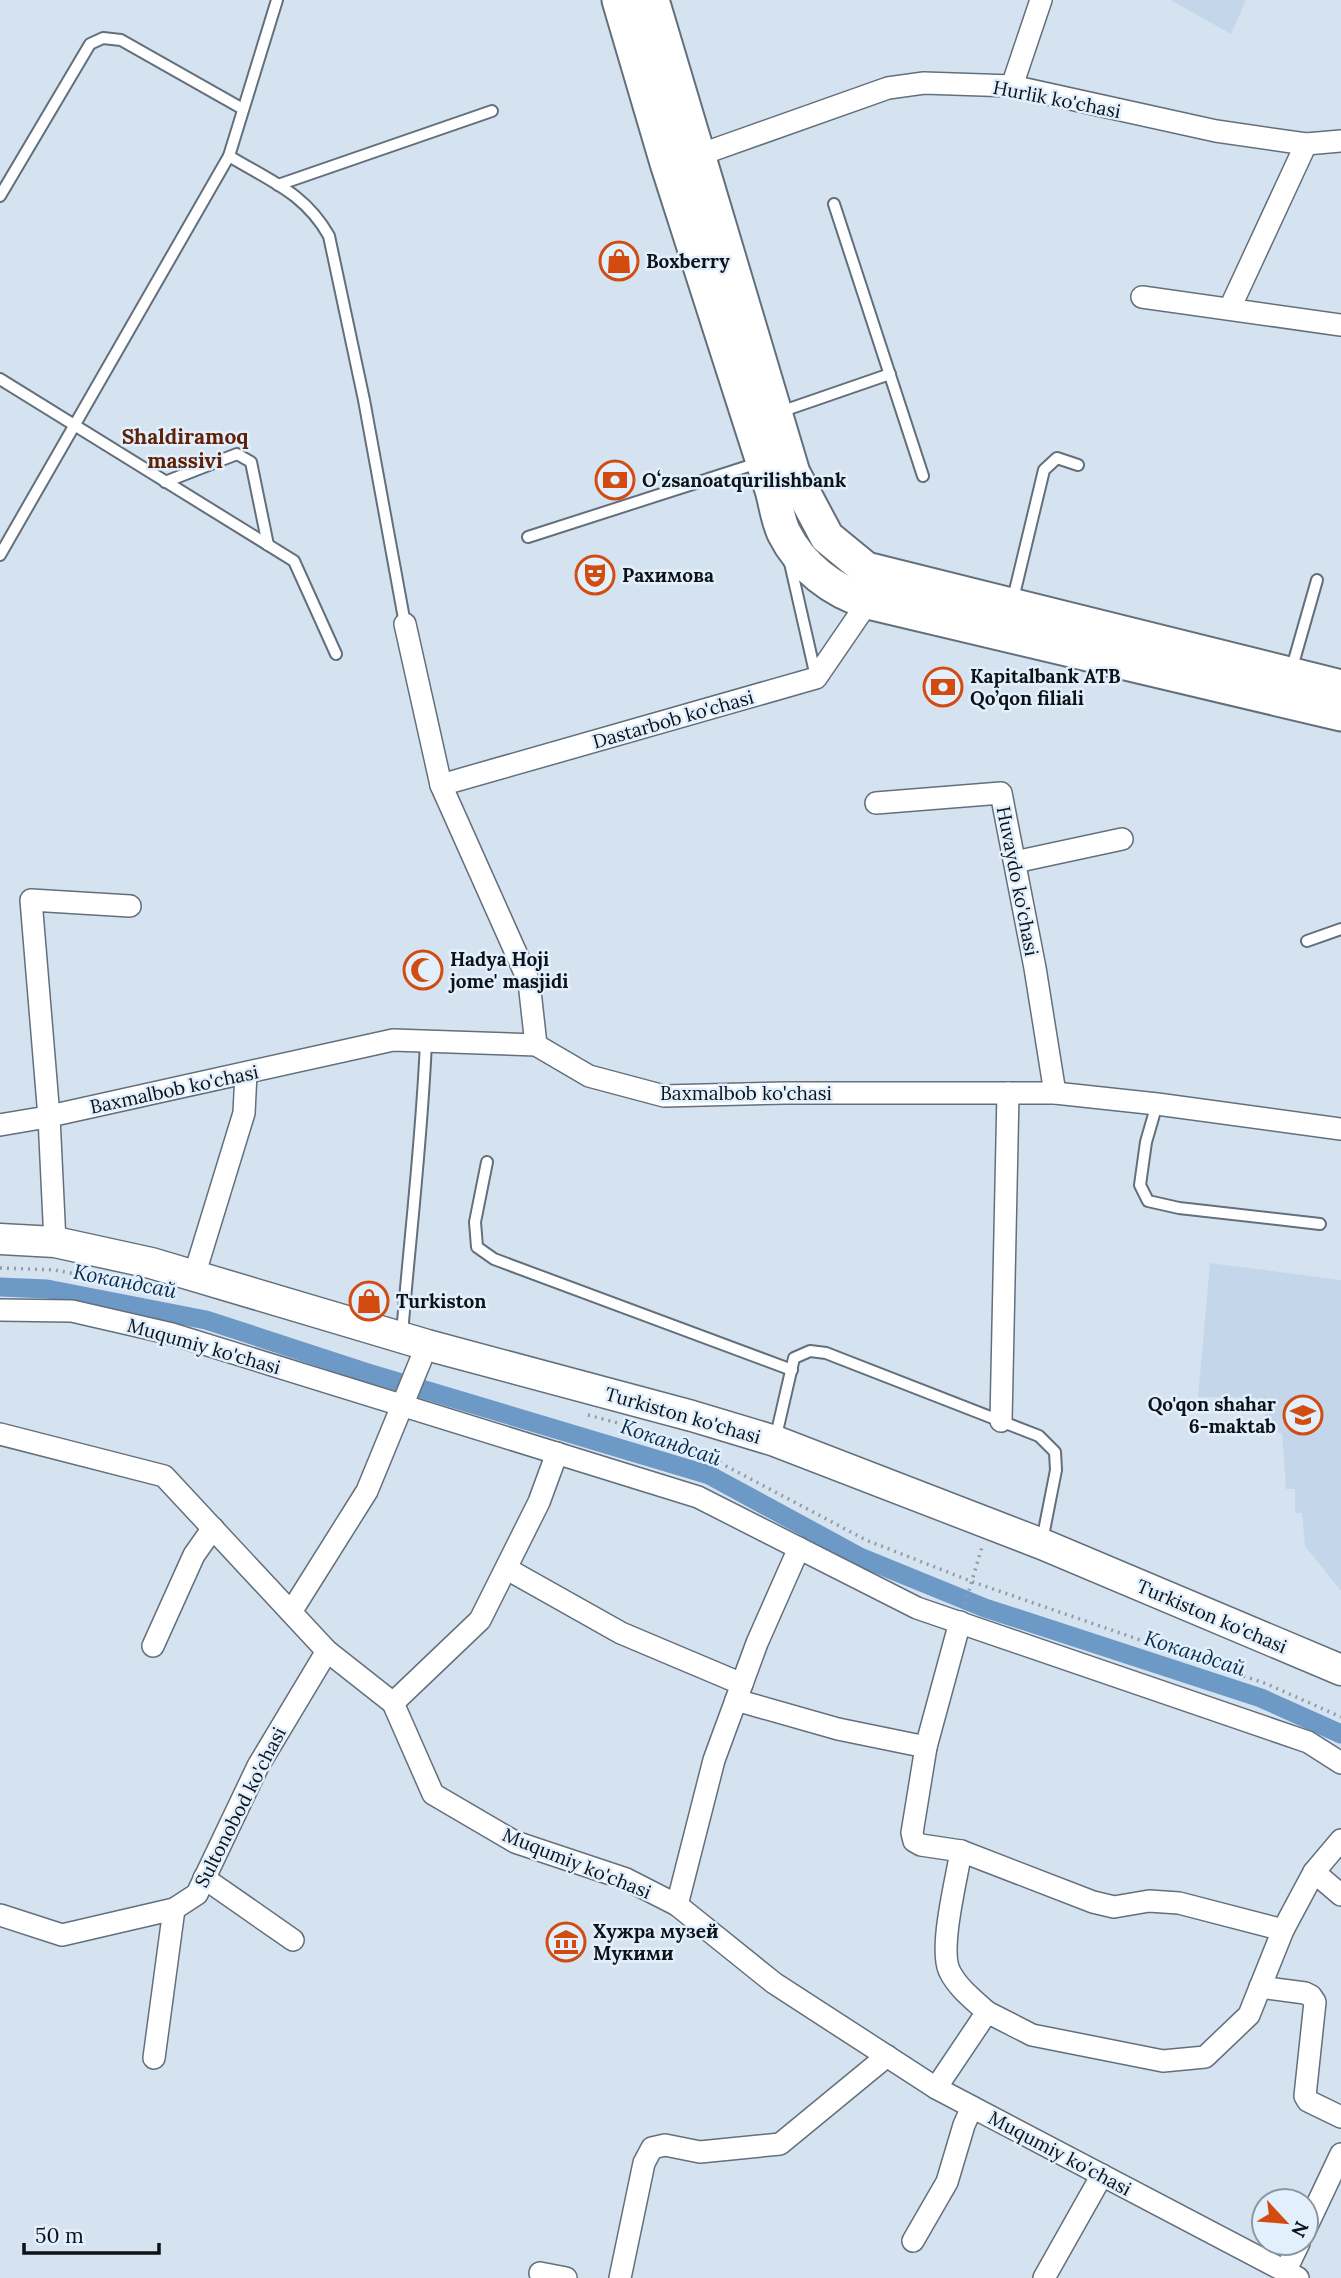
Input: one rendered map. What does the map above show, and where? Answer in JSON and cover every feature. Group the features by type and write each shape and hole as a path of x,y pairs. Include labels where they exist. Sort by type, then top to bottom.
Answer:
{"main road":[{"path":"619,0 667,163 784,533 816,575 850,596 868,602 1341,714"},
{"path":"652,0 793,473 827,537 866,569 1341,687"},
{"name":"Turkiston ko'chasi","path":"0,1239 55,1242 151,1263 416,1350 692,1416 775,1441 1042,1544 1341,1670"}],"street":[{"path":"1013,86 1041,0"},
{"name":"Hurlik ko'chasi","path":"698,155 888,88 925,83 1013,86 1216,131 1306,144 1341,141"},
{"path":"1230,308 1306,144"},
{"path":"1142,297 1341,325"},
{"path":"816,678 868,602"},
{"path":"405,624 441,785 529,982 536,1045"},
{"name":"Dastarbob ko'chasi","path":"441,785 816,678"},
{"name":"Huvaydo ko'chasi","path":"876,803 1001,793 1035,968 1055,1093"},
{"path":"1015,862 1122,839"},
{"path":"55,1242 49,1116 31,900 130,906"},
{"name":"Baxmalbob ko'chasi","path":"0,1125 393,1040 536,1045 589,1076 664,1096 1055,1093 1341,1129"},
{"path":"194,1276 244,1113 246,1073"},
{"path":"1001,1421 1008,1093"},
{"name":"Muqumiy ko'chasi","path":"0,1310 72,1311 172,1334 698,1497 917,1608 1308,1742 1341,1763"},
{"path":"291,1612 368,1491 403,1406 416,1350"},
{"name":"Muqumiy ko'chasi","path":"0,1434 164,1476 327,1651 393,1703 433,1794 514,1842 626,1879 677,1905 774,1983 936,2088 1291,2275"},
{"path":"393,1703 480,1620 539,1502 557,1453"},
{"path":"153,1646 194,1555 213,1528"},
{"path":"677,1905 714,1760 757,1643 799,1548"},
{"path":"507,1569 621,1633 739,1692 838,1728 926,1747"},
{"path":"959,1622 926,1747 912,1832 914,1841 921,1845 961,1852 1093,1902 1114,1907 1149,1901 1179,1903 1283,1930"},
{"name":"Sultonobod ko'chasi","path":"0,1915 62,1936 174,1909 197,1894 258,1766 327,1651"},
{"path":"961,1852 945,1943 948,1970 961,1988 987,2012 1032,2035 1163,2061 1205,2057 1249,2015 1283,1930 1314,1872 1341,1840"},
{"path":"1314,1872 1341,1895"},
{"path":"204,1878 293,1940"},
{"path":"154,2058 174,1909"},
{"path":"1260,1987 1305,1993 1315,2002 1305,2096 1308,2101 1341,2117"},
{"path":"936,2088 987,2012"},
{"path":"620,2278 644,2163 652,2148 665,2145 700,2152 780,2144 887,2056"},
{"path":"913,2241 947,2182 972,2107"},
{"path":"1320,2198 1341,2154"},
{"path":"1044,2278 1102,2175"},
{"path":"1291,2275 1296,2257"},
{"path":"540,2273 566,2278"}],"lane":[{"path":"0,555 229,156 277,0"},
{"path":"0,195 90,44 103,38 121,40 243,109"},
{"path":"278,185 492,111"},
{"path":"229,156 299,197 319,218 329,236 364,400 405,624"},
{"path":"834,204 923,476"},
{"path":"775,414 890,374"},
{"path":"0,379 294,561 336,654"},
{"path":"165,482 237,454 244,456 251,462 268,545"},
{"path":"1011,605 1044,470 1057,458 1078,465"},
{"path":"527,537 763,462"},
{"path":"784,533 816,678"},
{"path":"1291,674 1317,580"},
{"path":"1307,941 1341,929"},
{"path":"416,1350 410,1230 424,1101 426,1041"},
{"path":"1157,1104 1146,1142 1140,1185 1148,1201 1179,1208 1320,1224"},
{"path":"487,1162 475,1222 477,1247 494,1259 792,1370"},
{"path":"775,1441 794,1358 810,1351 826,1353 1039,1436 1055,1452 1056,1470 1042,1544"}],"path":[{"path":"0,1268 55,1270 121,1283"},
{"path":"587,1414 625,1425 711,1458 866,1541 1268,1684 1341,1717"},
{"path":"959,1622 982,1547"}],"shaded area":[{"path":"1170,0 1246,0 1231,34"},
{"name":"Qo'qon shahar 6-maktab","path":"1210,1263 1341,1280 1341,1591 1305,1546 1302,1513 1295,1513 1295,1489 1286,1489 1282,1433 1267,1432 1263,1398 1198,1397"}],"waterway":[{"name":"Кокандсай","path":"0,1287 47,1289 206,1320 365,1372 709,1475 860,1557 985,1608 1261,1698 1341,1734"}],"place":[{"name":"Boxberry","path":"619,261"},
{"name":"Oʻzsanoatqurilishbank","path":"615,480"},
{"name":"Рахимова","path":"595,575"},
{"name":"Kapitalbank ATB Qo’qon filiali","path":"943,687"},
{"name":"Hadya Hoji jome' masjidi","path":"423,970"},
{"name":"Turkiston","path":"369,1301"},
{"name":"Qo'qon shahar 6-maktab","path":"1303,1415"},
{"name":"Хужра музей Мукими","path":"566,1942"}],"district":[{"name":"Shaldiramoq massivi","path":"185,448"}]}
